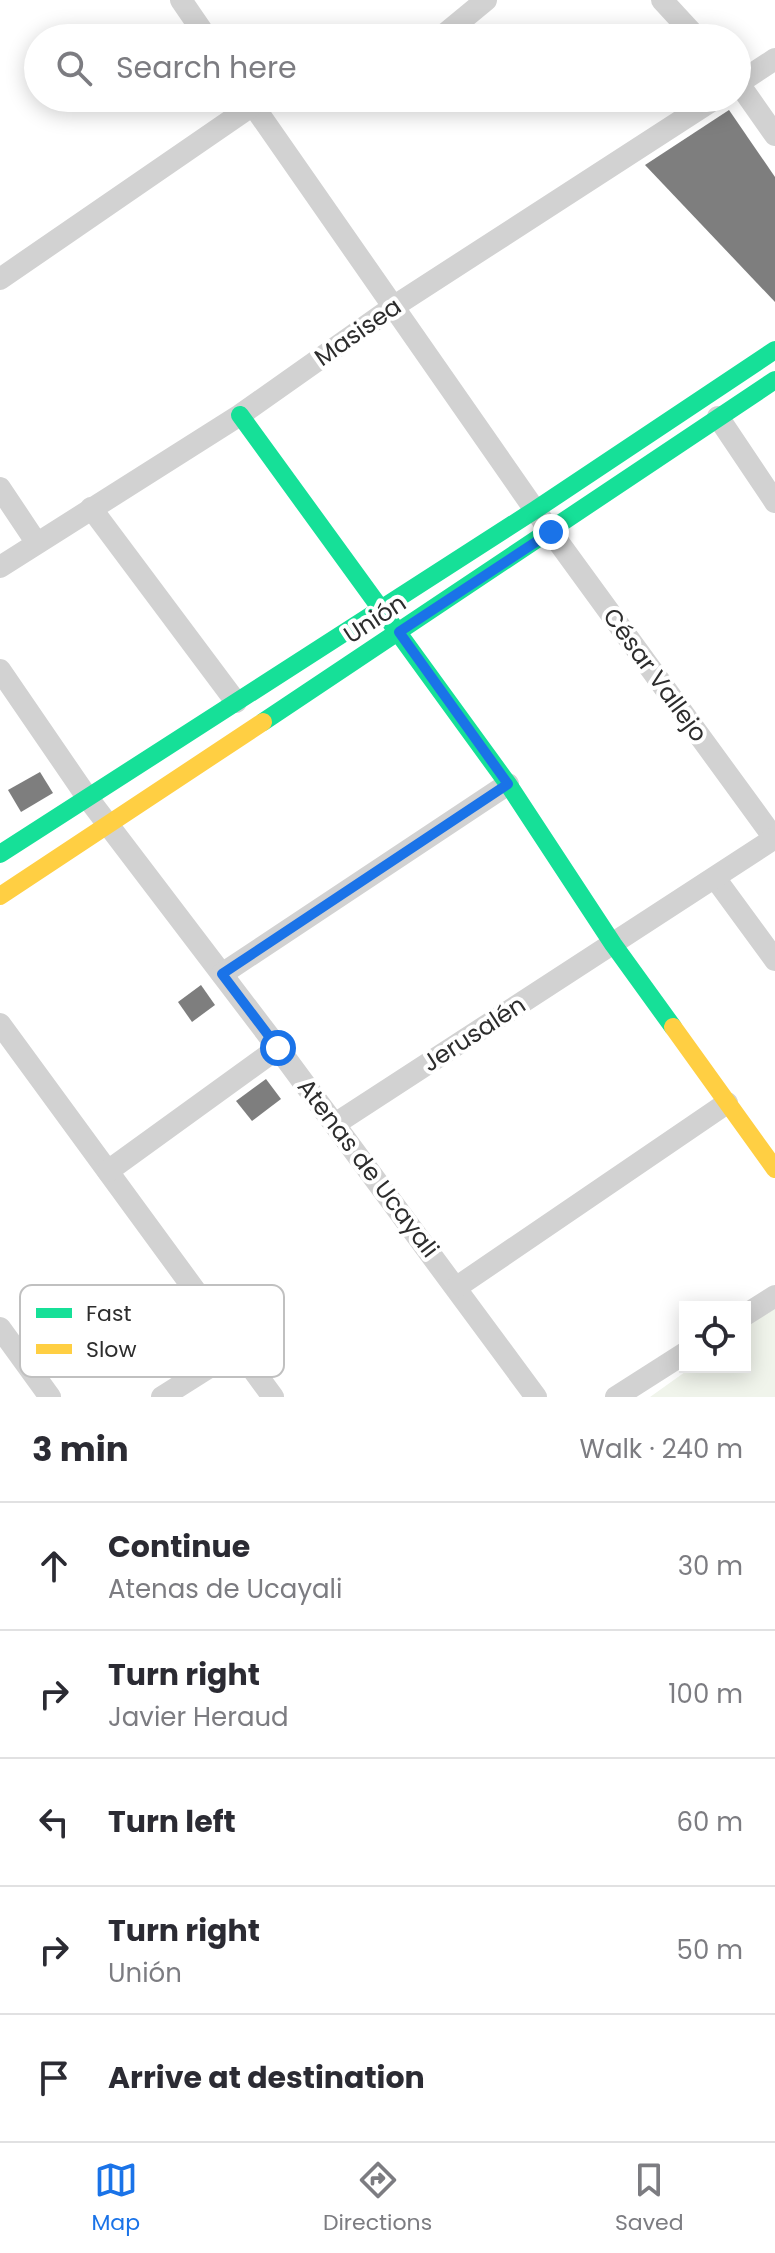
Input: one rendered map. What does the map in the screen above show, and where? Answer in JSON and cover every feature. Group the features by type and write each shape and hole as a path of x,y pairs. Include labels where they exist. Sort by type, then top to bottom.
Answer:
{"main road":[{"name":"Unión","path":"0,854 535,510 775,350"},
{"name":"Unión","path":"0,896 775,380"},
{"path":"240,415 508,784 613,944 775,1169"}],"street":[{"path":"181,0 197,24"},
{"path":"662,0 684,24"},
{"path":"455,24 477,3"},
{"path":"751,75 775,59"},
{"path":"751,101 775,135"},
{"path":"0,279 236,112"},
{"name":"César Vallejo","path":"257,112 535,510 775,838"},
{"name":"Masisea","path":"0,567 240,415 393,307 694,112"},
{"path":"718,417 775,502"},
{"path":"0,488 36,542"},
{"path":"91,508 236,702"},
{"name":"Atenas de Ucayali","path":"0,670 107,825 278,1048 536,1397"},
{"path":"222,974 508,784"},
{"name":"Jerusalén","path":"335,1124 775,838"},
{"path":"715,878 775,960"},
{"path":"0,1024 191,1285"},
{"path":"108,1171 278,1048"},
{"path":"457,1287 727,1103"},
{"path":"751,1311 775,1296"},
{"path":"0,1328 20,1356"},
{"path":"616,1397 679,1357"},
{"path":"36,1377 50,1397"},
{"path":"162,1397 194,1377"},
{"path":"258,1377 273,1397"}],"shaded area":[{"path":"775,1307 775,1397 650,1397 684,1373 751,1373 751,1324"}],"building":[{"path":"730,112 775,177 775,302 645,165"},
{"path":"40,772 53,793 21,812 8,790"},
{"path":"201,985 215,1005 192,1022 178,1002"},
{"path":"266,1079 281,1099 252,1121 236,1101"}],"traffic: fast":[{"path":"0,854 535,510 775,350"},
{"path":"263,722 775,380"},
{"path":"240,415 508,784 613,944 673,1027"}],"traffic: slow":[{"path":"0,896 263,722"},
{"path":"673,1027 775,1169"}],"route":[{"path":"278,1048 222,974 508,784 399,632 551,532"}]}
